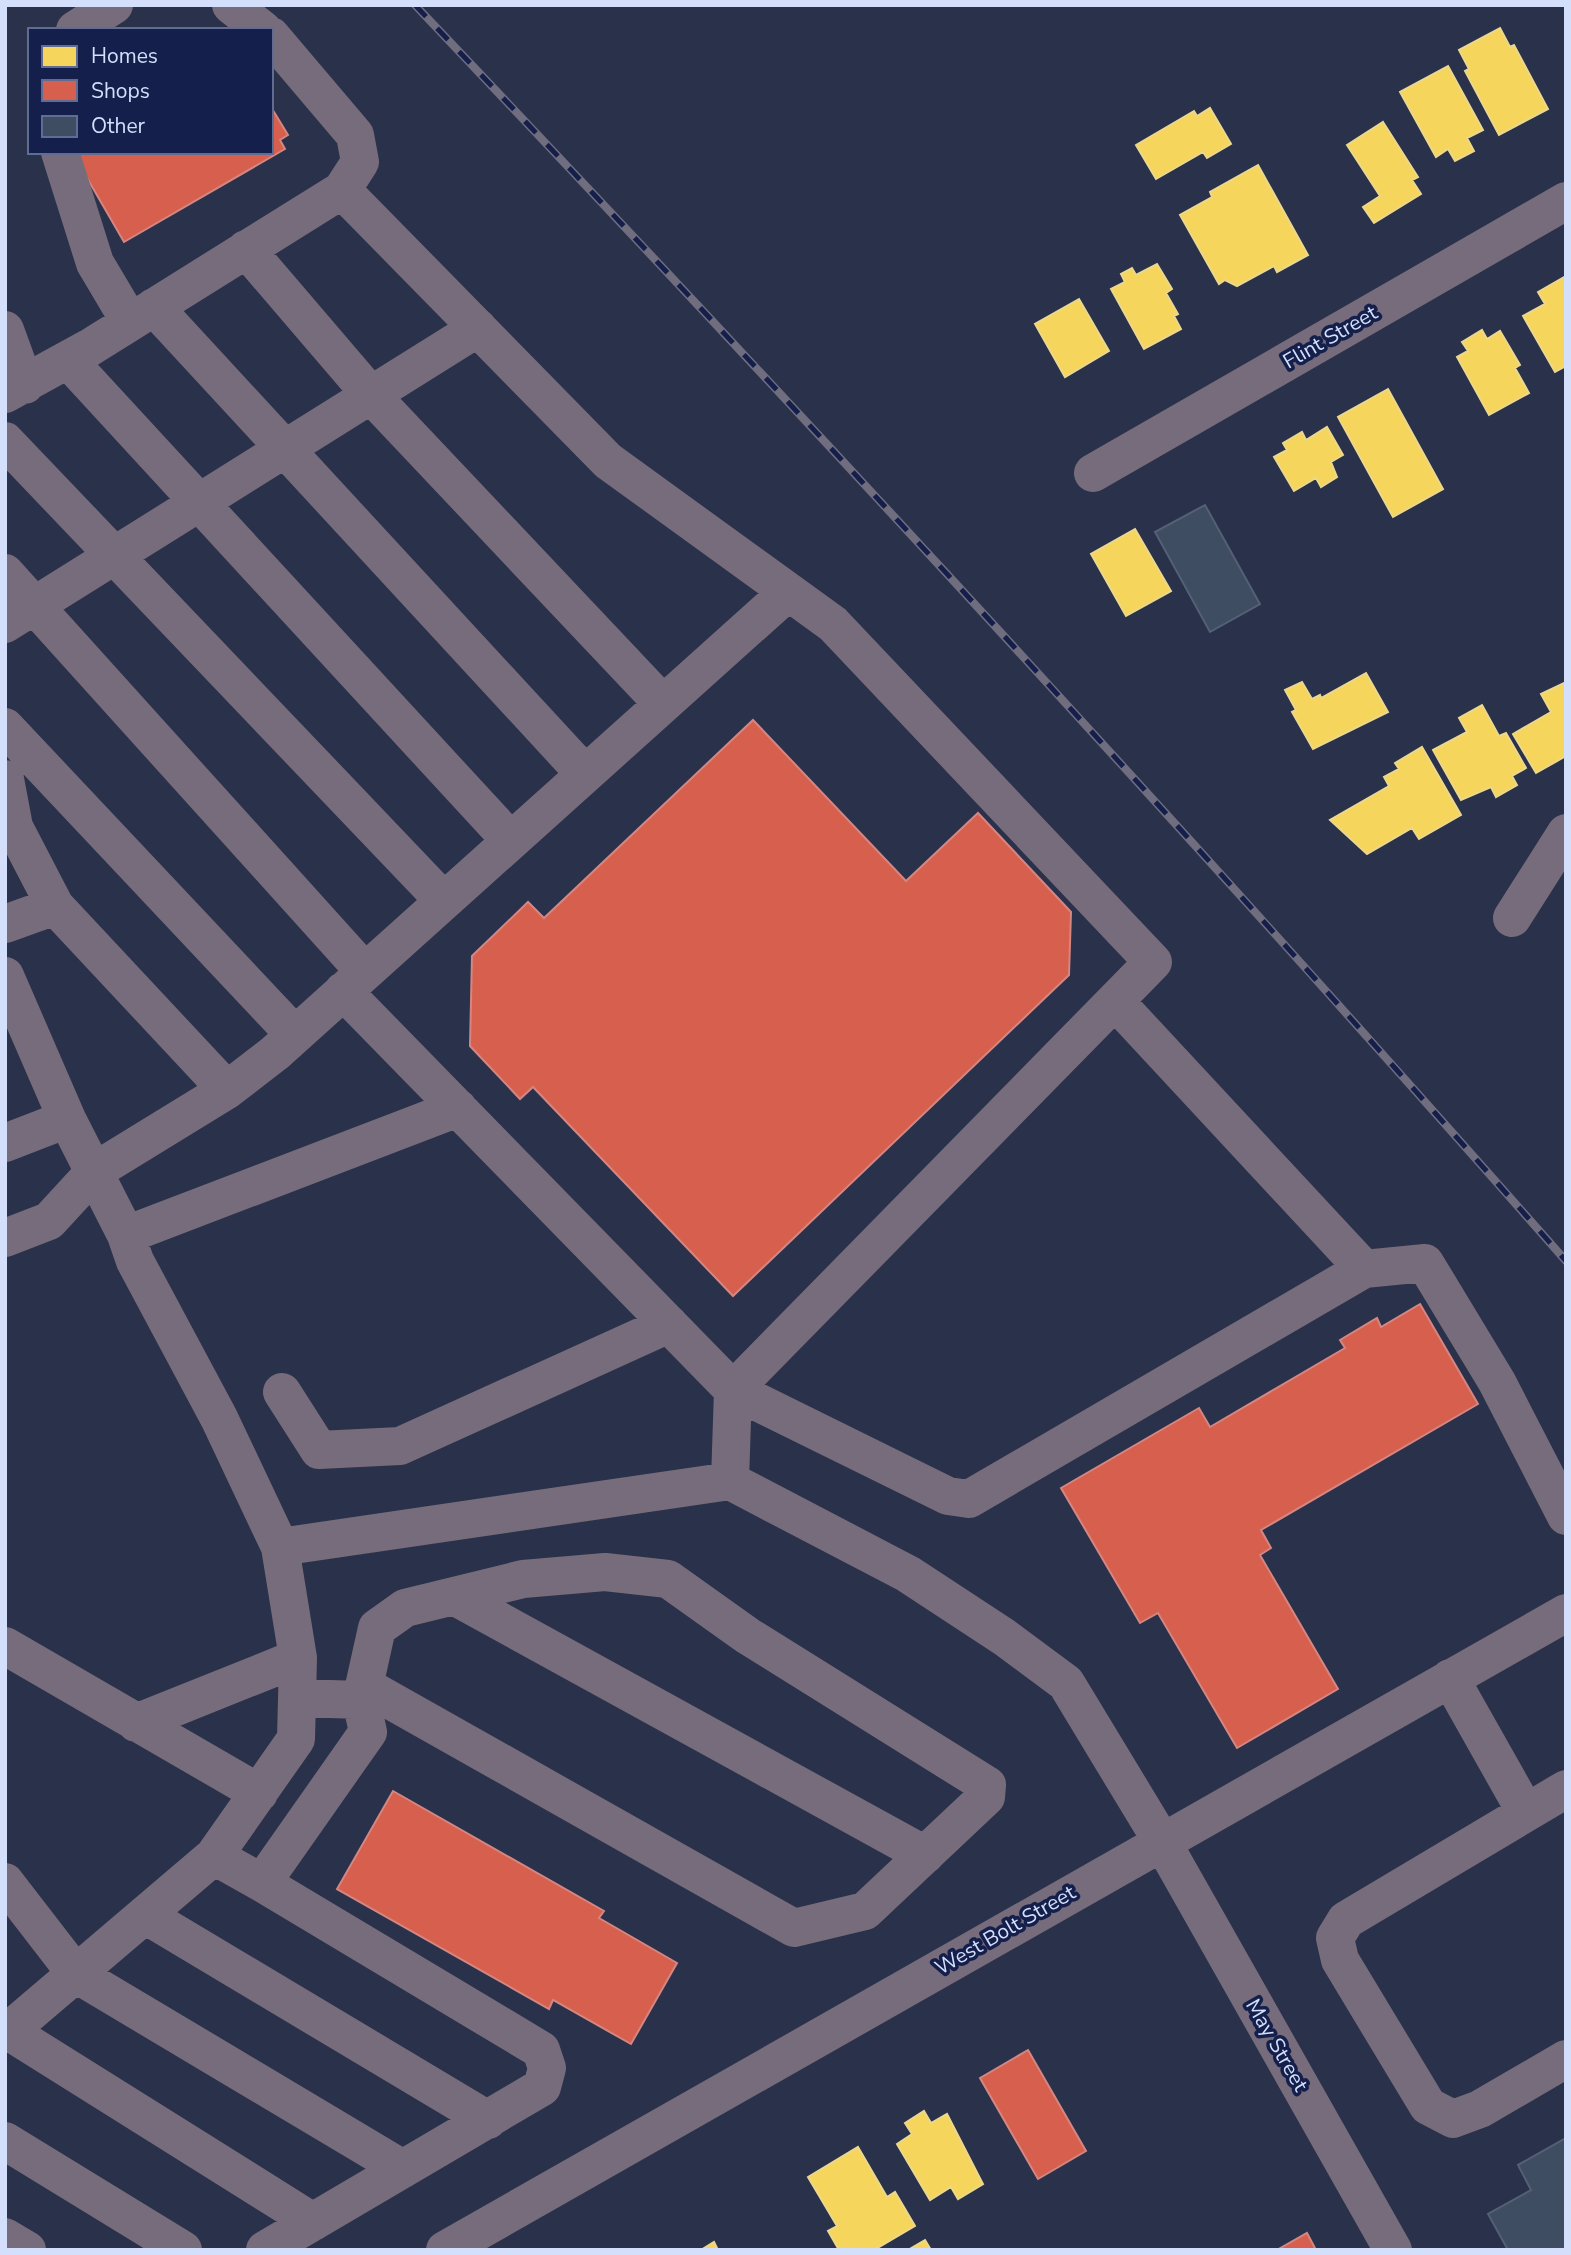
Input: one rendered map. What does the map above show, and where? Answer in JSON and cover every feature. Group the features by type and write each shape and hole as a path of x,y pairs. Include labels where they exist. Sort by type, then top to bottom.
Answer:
{"street":[{"path":"78,28 114,5"},
{"path":"232,5 261,28"},
{"path":"5,330 15,389 68,360 342,190 360,162 355,135 273,38"},
{"path":"62,154 94,263 142,314 284,450 585,774"},
{"path":"279,1547 730,1481 733,1390 1153,962 833,624 608,461 342,190"},
{"name":"Flint Street","path":"1093,473 1566,201"},
{"path":"246,250 371,395 663,704"},
{"path":"20,615 478,328"},
{"path":"68,360 511,841"},
{"path":"5,441 444,901"},
{"path":"5,573 20,615 354,981 458,1108 733,1390 948,1496 969,1499 1364,1269 1425,1263 1497,1382 1566,1517"},
{"path":"5,1238 49,1221 95,1171 227,1090 296,1035 788,592"},
{"path":"5,727 296,1035"},
{"path":"5,779 14,827 55,906 227,1090"},
{"path":"1512,918 1566,832"},
{"path":"5,924 55,906"},
{"path":"5,976 67,1119 126,1235 135,1261 219,1418 279,1547 298,1658 296,1739 214,1856 6,2031 313,2222"},
{"path":"1115,1001 1364,1269"},
{"path":"126,1235 458,1108"},
{"path":"5,1143 67,1119"},
{"path":"282,1392 319,1450 400,1446 669,1324"},
{"name":"May Street","path":"730,1481 908,1574 1004,1637 1066,1683 1161,1840 1393,2250"},
{"path":"262,1883 368,1732 363,1693 377,1628 405,1608 523,1579 605,1572 668,1579 748,1636 987,1785 986,1797 865,1911 794,1927 363,1693 298,1698"},
{"path":"454,1596 925,1855"},
{"name":"West Bolt Street","path":"445,2250 1161,1840 1566,1613"},
{"path":"5,1646 259,1793"},
{"path":"136,1723 298,1658"},
{"path":"1450,1678 1525,1811"},
{"path":"1566,1789 1346,1920 1335,1938 1340,1960 1427,2106 1453,2119 1480,2109 1566,2059"},
{"path":"214,1856 541,2050 547,2068 541,2087 265,2250"},
{"path":"5,1882 76,1974 403,2169"},
{"path":"145,1915 488,2120"},
{"path":"5,2141 183,2250"},
{"path":"5,2237 27,2250"}],"building: Homes":[{"path":"1500,28 1510,47 1514,45 1548,109 1499,135 1465,71 1469,69 1459,50"},
{"path":"1448,66 1483,130 1467,138 1474,151 1455,161 1448,149 1436,157 1400,92"},
{"path":"1210,108 1231,144 1207,158 1203,152 1156,179 1136,145 1194,111 1197,116"},
{"path":"1383,122 1418,177 1412,180 1421,194 1374,223 1363,207 1380,196 1347,145"},
{"path":"1258,165 1308,255 1277,272 1274,266 1237,286 1225,280 1219,284 1180,215 1212,197 1210,192"},
{"path":"1157,264 1172,289 1166,293 1178,314 1174,316 1181,329 1144,349 1111,289 1125,282 1121,274 1132,268 1136,275"},
{"path":"1566,276 1566,366 1555,372 1523,316 1545,304 1538,292"},
{"path":"1079,299 1109,351 1065,377 1035,324"},
{"path":"1482,330 1487,339 1500,331 1520,365 1515,368 1529,393 1489,415 1457,357 1468,351 1462,342"},
{"path":"1388,389 1443,489 1393,517 1338,417"},
{"path":"1327,427 1343,455 1331,462 1337,477 1321,487 1316,478 1294,491 1274,457 1287,450 1283,443 1302,432 1306,440"},
{"path":"1135,529 1171,591 1126,616 1091,554"},
{"path":"1366,673 1388,712 1313,749 1292,712 1296,710 1285,690 1302,682 1312,699 1320,695 1321,698"},
{"path":"1566,682 1566,756 1536,773 1513,734 1551,712 1541,694"},
{"path":"1482,705 1499,736 1506,733 1526,768 1512,776 1517,785 1496,797 1491,787 1461,800 1433,750 1467,732 1459,718"},
{"path":"1422,747 1461,815 1419,839 1412,828 1367,854 1330,820 1389,786 1384,777 1399,769 1395,763"},
{"path":"924,2111 931,2123 947,2114 983,2184 958,2199 951,2187 930,2200 897,2144 912,2134 905,2123"},
{"path":"858,2147 887,2197 895,2192 915,2226 874,2250 839,2250 828,2231 837,2226 808,2177"},
{"path":"925,2240 931,2250 908,2250"},
{"path":"714,2242 718,2250 701,2250"}],"building: Shops":[{"path":"273,110 288,135 280,140 285,149 124,242 73,154 273,154"},
{"path":"753,720 906,881 978,813 1071,912 1069,975 733,1296 533,1087 520,1099 470,1046 472,956 528,902 544,918"},
{"path":"1420,1304 1478,1404 1261,1530 1271,1548 1260,1555 1338,1689 1237,1748 1158,1613 1140,1623 1061,1488 1199,1408 1210,1427 1345,1348 1340,1340 1377,1318 1381,1327"},
{"path":"393,1791 604,1911 599,1918 677,1963 631,2044 553,2000 549,2009 337,1889"},
{"path":"1028,2050 1086,2151 1038,2179 980,2078"},
{"path":"1307,2233 1316,2250 1277,2250"}],"building: Other":[{"path":"1205,505 1260,604 1210,632 1155,532"},
{"path":"1566,2138 1566,2250 1508,2250 1488,2214 1531,2190 1518,2165"}],"railway":[{"path":"415,5 707,315 996,628 1283,943 1566,1261"}]}
